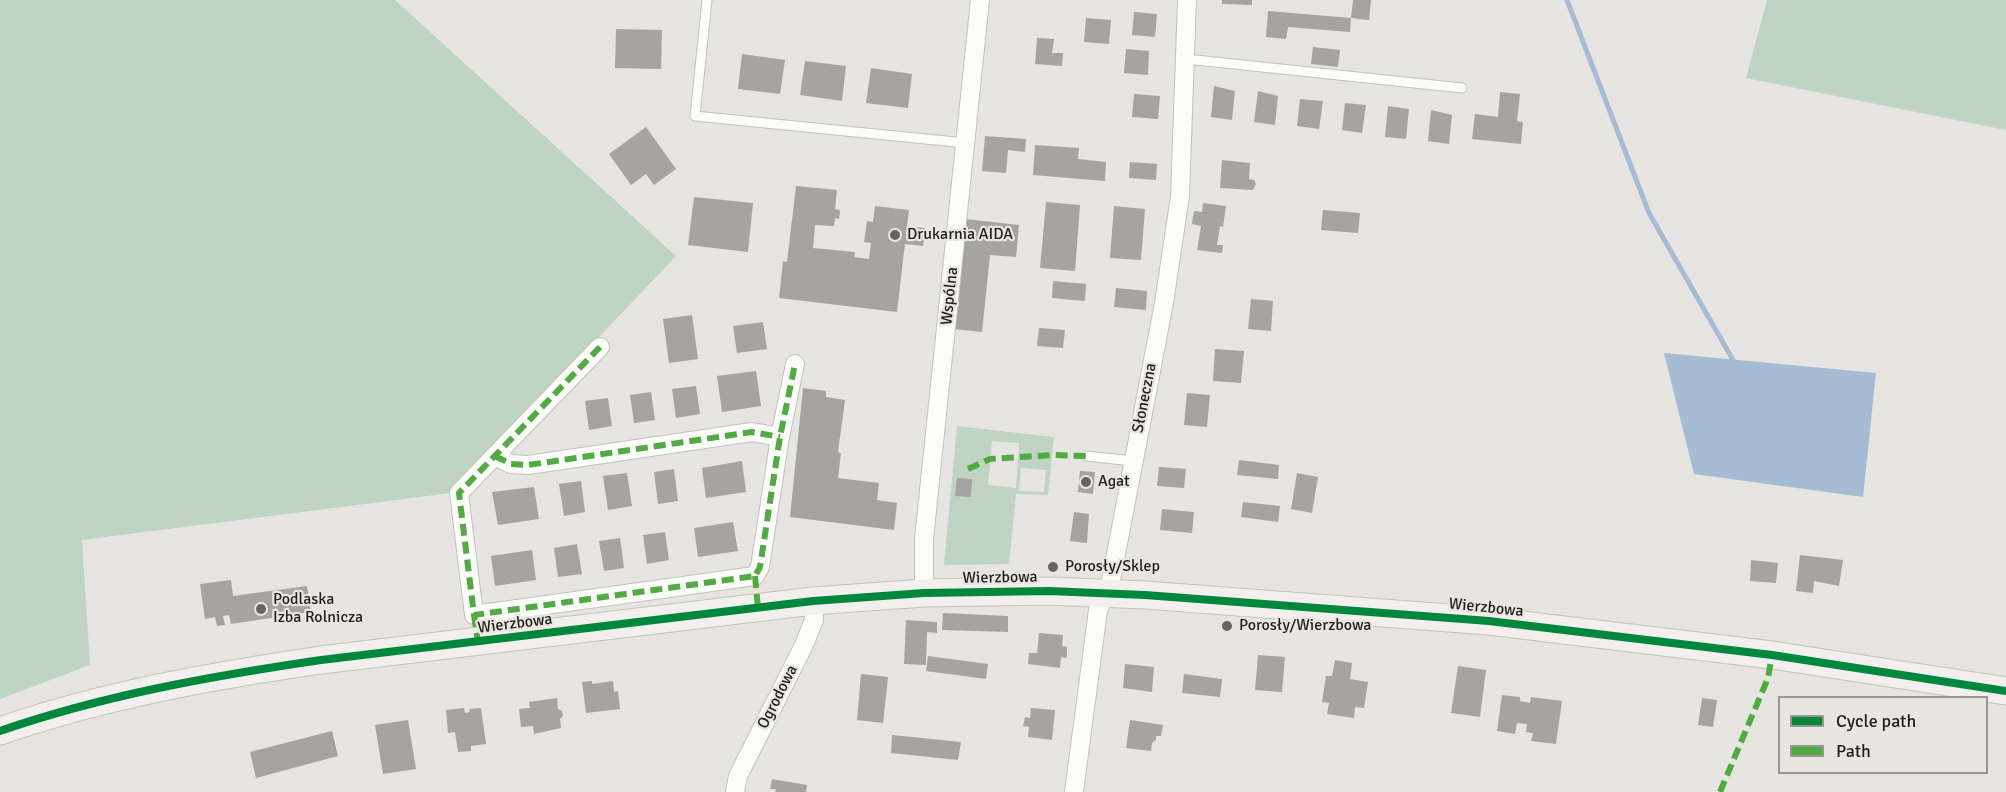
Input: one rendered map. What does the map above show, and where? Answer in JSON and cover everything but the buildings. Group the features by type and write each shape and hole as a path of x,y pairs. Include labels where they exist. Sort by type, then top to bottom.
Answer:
{"street":[{"name":"Wspólna","path":"924,593 924,540 981,0"},
{"name":"Słoneczna","path":"1074,792 1098,610 1111,580 1164,303 1180,196 1187,0"},
{"path":"478,642 459,493 600,347"},
{"path":"758,608 755,576 760,567 780,437 795,364"},
{"path":"495,456 511,464 528,465 752,432 780,437"},
{"path":"474,615 755,576"},
{"name":"Wierzbowa","path":"0,731 110,698 190,681 309,662 813,601 924,593 1014,591 1105,593 1489,621 1772,655 2006,691"},
{"name":"Ogrodowa","path":"735,792 738,776 804,645 814,620 813,601"}],"lane":[{"path":"707,0 695,116 966,143"},
{"path":"1186,59 1462,88"},
{"path":"1086,456 1133,461"}],"green space":[{"path":"0,0 395,0 676,256 451,493 82,540 90,665 0,699"},
{"path":"1767,0 2006,0 2006,130 1746,78"},
{"path":"957,426 1054,437 1048,495 1016,494 1009,564 944,565","holes":["992,441 1019,443 1016,488 988,485","1021,468 1046,470 1044,492 1019,491"]}],"water":[{"path":"1664,353 1876,373 1863,497 1694,474"}],"waterway":[{"path":"1567,0 1649,213 1733,360"}],"marked path":[{"path":"600,347 459,493 474,615 755,576 760,567 780,437 795,364"},
{"path":"495,456 511,464 528,465 752,432 780,437"},
{"path":"968,469 990,459 1052,455 1086,456"},
{"path":"755,576 758,608"},
{"path":"474,615 478,642"},
{"path":"1720,792 1768,678 1772,655"}],"cycle path":[{"path":"0,731 79,707 159,688 321,660 813,601 924,593 1049,591 1145,595 1489,621 1772,655 2006,691"}],"place":[{"name":"Drukarnia AIDA","path":"895,235"},
{"name":"Agat","path":"1086,482"},
{"name":"Porosły/Sklep","path":"1053,567"},
{"name":"Podlaska Izba Rolnicza","path":"261,609"},
{"name":"Porosły/Wierzbowa","path":"1227,626"}]}
